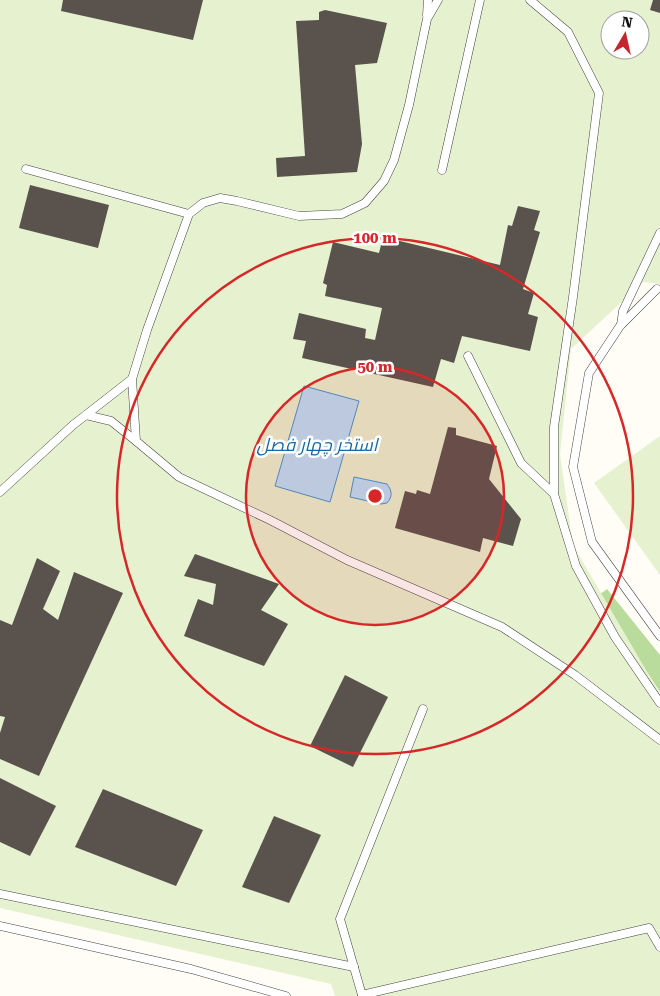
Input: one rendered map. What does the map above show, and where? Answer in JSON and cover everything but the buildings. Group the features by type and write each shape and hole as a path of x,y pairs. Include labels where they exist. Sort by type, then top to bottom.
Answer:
{"lane":[{"path":"136,441 132,379 147,330 189,214 203,202 220,198 299,216 342,214 364,202 384,181 394,160 409,105 427,20 428,0"},
{"path":"427,20 438,0"},
{"path":"442,170 480,0"},
{"path":"530,0 568,32 600,93 554,427 554,494 576,566 615,637 660,703"},
{"path":"26,169 189,214"},
{"path":"620,326 623,311 660,234"},
{"path":"659,289 620,326 589,373 573,467 592,542 660,636"},
{"path":"468,356 521,463 554,494"},
{"path":"0,492 86,415 132,379"},
{"path":"86,415 112,422 180,477 270,520 347,560 502,627 575,675 660,740"},
{"path":"423,709 340,919 362,995 649,928 660,947"},
{"path":"0,894 354,967"},
{"path":"0,926 191,969 286,996"}],"green space":[{"path":"0,0 660,0 660,284 643,282 571,349 560,454 573,545 660,694 660,996 335,996 331,984 0,908"},
{"path":"660,436 660,575 594,483"},
{"path":"607,589 660,655 660,692 599,595"}],"water":[{"name":"استخر چهار فصل","path":"304,386 359,401 330,502 275,486"},
{"path":"354,477 387,484 391,494 387,503 381,504 350,497"}]}
